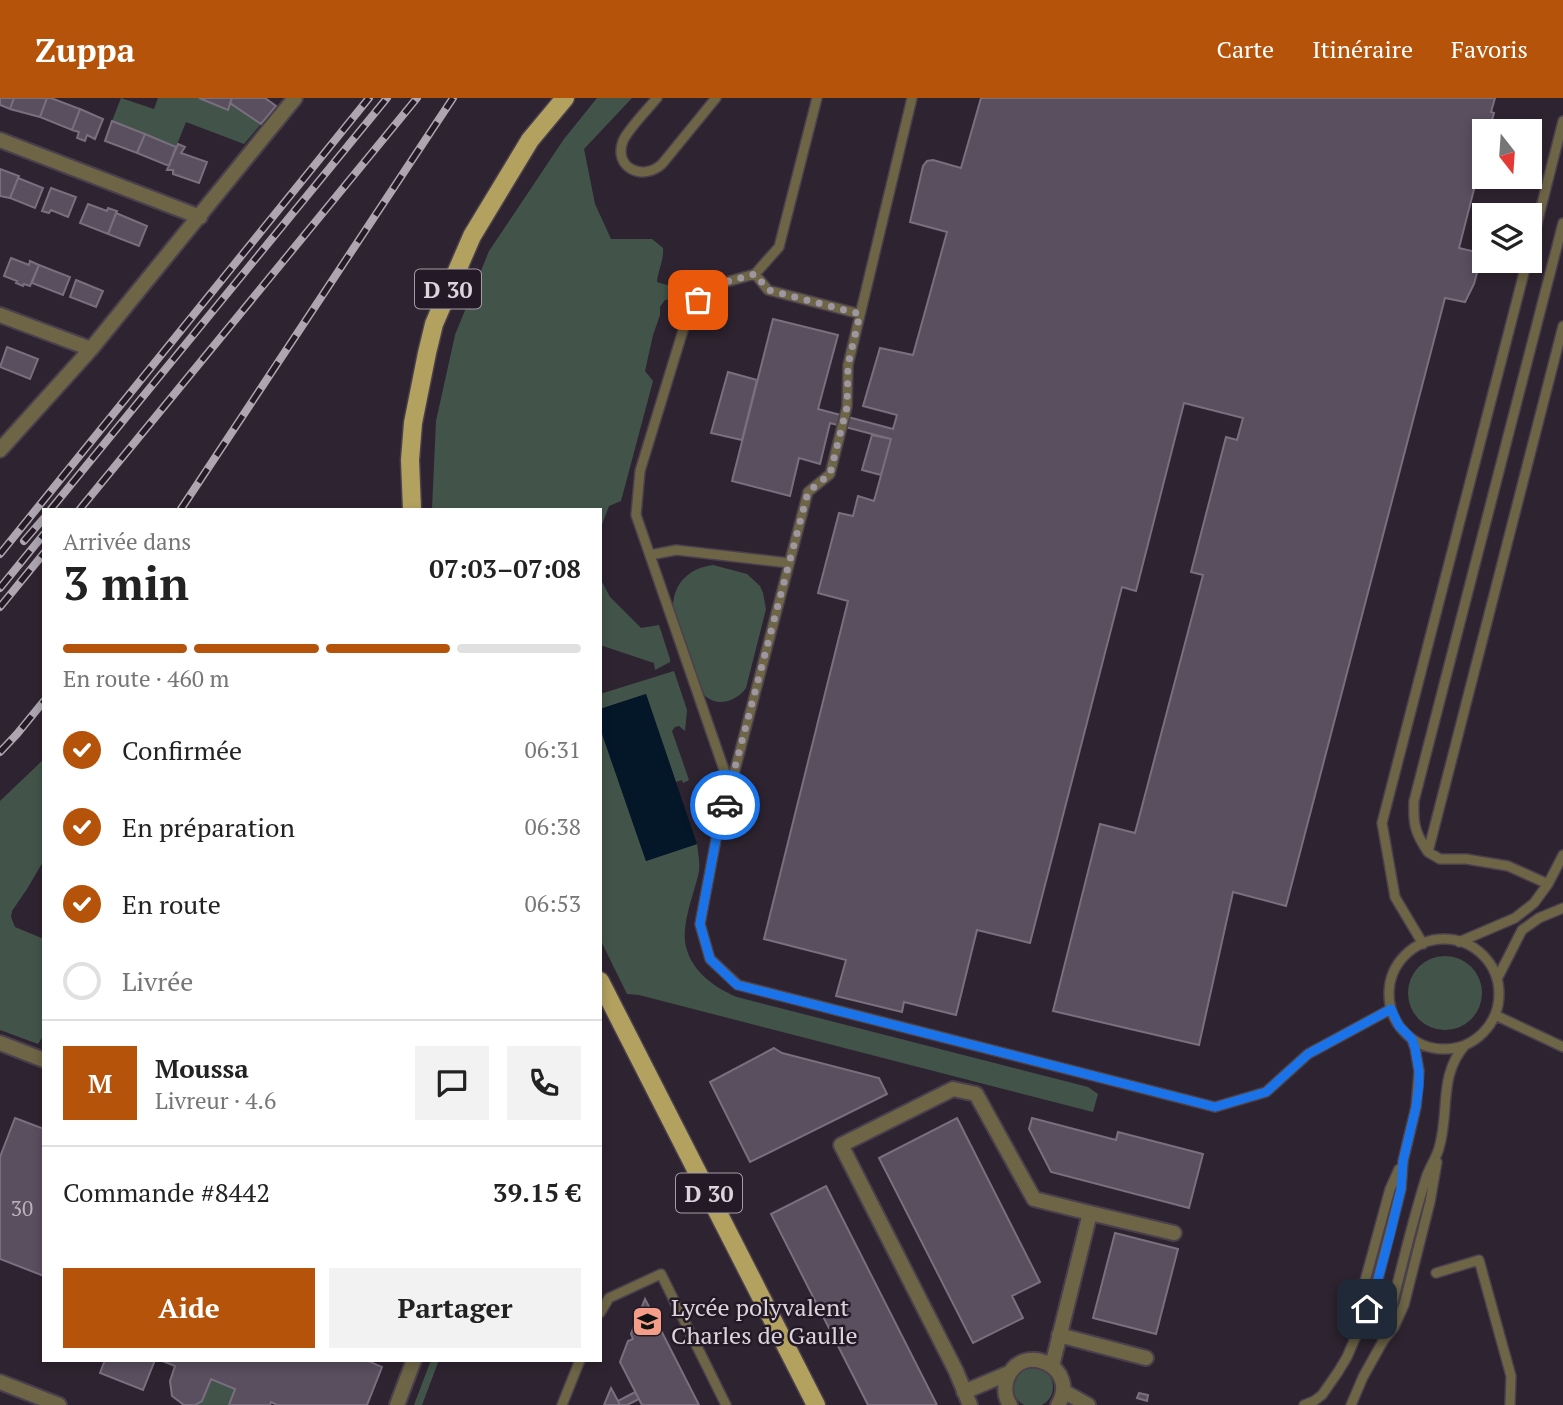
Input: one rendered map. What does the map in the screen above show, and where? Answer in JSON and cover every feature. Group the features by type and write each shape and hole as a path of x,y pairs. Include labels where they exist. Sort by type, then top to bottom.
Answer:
{"main road":[{"name":"D 30","path":"412,508 410,460 413,423 434,324 472,236 530,140 565,98"},
{"name":"D 30","path":"602,985 816,1405"}],"street":[{"path":"0,450 91,349 295,98"},
{"path":"0,140 200,218"},
{"path":"0,315 91,349"},
{"path":"0,1043 42,1059"},
{"path":"1058,1405 1063,1391 1058,1373 1044,1361 1034,1360 1016,1366 967,1399 956,1371 841,1145 953,1088 976,1094 1034,1199 1174,1233"},
{"path":"1052,1366 1090,1213"},
{"path":"1059,1335 1146,1358"},
{"path":"397,1405 413,1362"},
{"path":"1009,1373 1005,1392 1010,1405"},
{"path":"0,1382 59,1405"},
{"path":"1063,1391 1088,1405"}],"lane":[{"path":"657,98 625,136 622,145 624,162 638,173 656,170 716,98"},
{"path":"730,787 636,515 640,471 688,314 708,287 755,274 779,247 817,98"},
{"path":"912,98 848,365 847,407 830,474 808,492 717,834 700,924 710,959 737,985 1215,1107 1266,1092 1308,1054 1391,1009"},
{"path":"1542,204 1563,121"},
{"path":"1548,884 1508,866 1466,859 1440,859 1429,852 1419,838 1413,822 1414,801 1563,223"},
{"path":"1423,944 1395,897 1382,823 1524,273"},
{"path":"755,274 768,290 860,314"},
{"path":"1429,852 1563,326"},
{"path":"650,555 676,550 789,562"},
{"path":"1459,942 1515,918 1534,903 1548,884 1563,855"},
{"path":"1497,979 1522,930 1539,918 1563,908"},
{"path":"1441,940 1459,942 1476,949 1489,962 1497,979 1499,997 1495,1015 1487,1028 1466,1045 1445,1049 1429,1047 1412,1039 1399,1026 1391,1009 1391,978 1398,963 1409,952 1423,944 1441,940"},
{"path":"1495,1015 1563,1047"},
{"path":"1304,1405 1322,1395 1330,1384 1347,1357 1361,1324 1362,1292 1390,1189 1403,1161 1416,1107 1419,1086 1418,1060 1412,1039"},
{"path":"1351,1405 1383,1341 1409,1234 1427,1174 1439,1150 1450,1069 1466,1045"},
{"path":"1436,1273 1479,1260 1511,1376 1510,1405"},
{"path":"602,1310 609,1298 662,1274 726,1405"},
{"path":"562,1405 579,1362"}],"green space":[{"path":"121,98 154,109 158,98 199,98 227,109 230,103 261,124 244,144 186,122 176,147 112,121"},
{"path":"597,98 632,98 584,149 595,204 611,239 652,239 663,248 657,282 687,291 690,296 679,310 671,299 665,300 660,307 645,371 653,381 621,501 609,506 602,525 602,508 432,508 436,421 455,335 489,251 564,139"},
{"path":"713,565 747,574 760,586 766,609 746,688 736,697 724,702 711,700 701,690 673,606 680,583 697,569"},
{"path":"602,582 610,597 641,628 659,625 670,662 655,670 654,663 602,646"},
{"path":"674,671 687,710 685,731 679,726 672,731 689,780 676,782 646,694 602,708 602,693"},
{"path":"602,734 646,861 697,844 699,871 687,914 685,941 692,962 716,986 737,997 1088,1087 1098,1094 1093,1112 627,994 602,943"},
{"path":"42,761 42,863 12,911 11,917 15,927 42,938 42,1038 38,1044 0,1030 0,801"},
{"path":"1438,956 1452,956 1466,962 1476,972 1482,993 1480,1007 1466,1024 1452,1030 1438,1030 1424,1024 1414,1014 1408,1000 1408,986 1414,972 1424,962"},
{"path":"430,1362 438,1362 422,1405 414,1405"},
{"path":"1025,1369 1041,1369 1051,1379 1051,1395 1041,1405 1025,1405 1015,1395 1015,1379"},
{"path":"211,1379 235,1389 229,1405 195,1405 202,1401"}],"water":[{"path":"646,694 697,844 646,861 602,734 602,708"}],"building":[{"path":"0,98 14,98 10,109 0,105"},
{"path":"14,98 47,98 40,117 10,109"},
{"path":"47,98 80,109 72,130 40,117"},
{"path":"199,98 232,98 228,110"},
{"path":"232,98 265,98 276,106 261,124 230,103"},
{"path":"981,98 1495,98 1491,112 1494,113 1492,119 1472,119 1474,189 1459,248 1472,251 1472,273 1477,273 1465,302 1445,298 1286,906 1233,892 1199,1045 1053,1011 1100,824 1135,833 1203,575 1191,572 1226,437 1237,440 1243,418 1184,403 1136,591 1122,587 1030,943 977,930 956,1015 904,1002 902,1012 836,996 846,960 764,939 848,601 818,593 839,513 853,516 858,496 874,501 891,439 830,423 820,464 799,458 790,496 732,481 773,319 838,335 818,409 893,429 897,415 863,406 880,348 913,355 947,232 910,222 923,166 927,161 933,160 961,168"},
{"path":"80,109 103,119 95,139 87,135 85,141 77,138 79,132 72,130"},
{"path":"112,121 145,134 137,153 105,141"},
{"path":"145,134 176,147 169,166 137,153"},
{"path":"178,144 185,147 181,153 207,162 199,183 173,174 173,170 167,170"},
{"path":"0,169 19,176 10,198 0,196"},
{"path":"18,178 43,188 35,208 10,198"},
{"path":"51,188 76,197 68,217 51,210 49,213 42,211"},
{"path":"88,204 107,211 108,208 117,211 108,234 80,223"},
{"path":"116,213 147,226 139,246 108,234"},
{"path":"11,258 29,265 30,261 39,265 30,286 23,286 4,276"},
{"path":"39,265 70,277 63,295 32,283"},
{"path":"76,280 103,291 96,307 70,297"},
{"path":"7,347 38,359 30,379 0,367"},
{"path":"728,372 757,380 742,440 711,433"},
{"path":"872,435 891,439 881,475 862,470"},
{"path":"774,1048 782,1053 879,1078 887,1094 750,1162 710,1082"},
{"path":"15,1118 42,1128 42,1275 0,1259 0,1157"},
{"path":"957,1118 1040,1282 1012,1296 1023,1318 973,1343 879,1158"},
{"path":"1032,1118 1116,1140 1118,1132 1203,1154 1189,1208 1051,1172 1029,1129"},
{"path":"826,1186 937,1405 868,1405 771,1214"},
{"path":"1115,1233 1178,1249 1156,1334 1093,1318"},
{"path":"645,1299 699,1405 642,1405 620,1362 628,1341 633,1339 631,1334"},
{"path":"104,1362 154,1362 143,1390 100,1373"},
{"path":"165,1362 370,1362 382,1367 367,1405 277,1405 271,1402 270,1405 229,1405 235,1389 211,1379 202,1401 195,1405 184,1405 172,1396 170,1381 175,1366"},
{"path":"611,1388 618,1401 620,1405 604,1405"},
{"path":"635,1392 639,1399 627,1405 620,1405 618,1401"},
{"path":"1139,1393 1148,1395 1147,1401 1137,1398"}],"railway":[{"path":"0,554 369,98"},
{"path":"52,508 387,98"},
{"path":"81,508 417,98"},
{"path":"182,508 453,98"},
{"path":"24,541 42,520"},
{"path":"0,588 42,536"},
{"path":"0,607 42,555"},
{"path":"0,752 42,703"}],"way so far":[{"path":"698,300 708,287 755,274 768,290 860,314 848,365 847,407 830,474 808,492 725,805"}],"place":[{"name":"Lycée polyvalent Charles de Gaulle","path":"648,1321"}],"route":[{"path":"725,805 700,924 710,959 737,985 1215,1107 1266,1092 1308,1054 1391,1009 1399,1026 1412,1039 1419,1071 1419,1086 1403,1161 1401,1189 1374,1294 1367,1309"}]}
